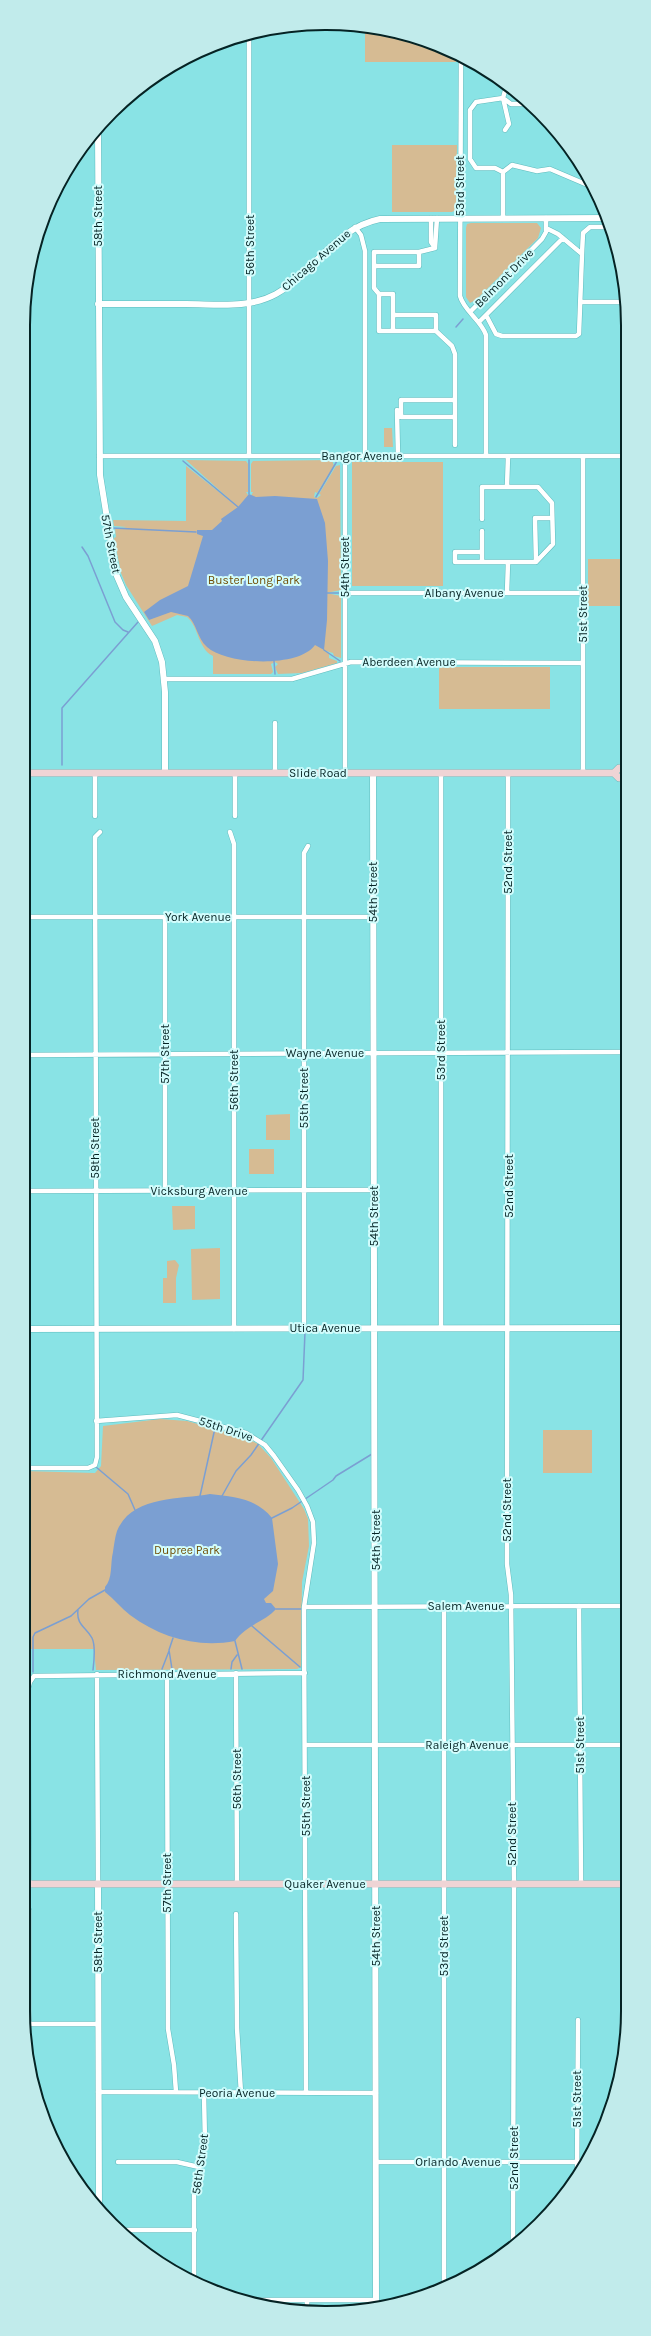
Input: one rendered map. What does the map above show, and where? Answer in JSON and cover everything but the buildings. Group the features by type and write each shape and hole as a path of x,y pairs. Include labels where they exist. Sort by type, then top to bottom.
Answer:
{"main road":[{"name":"Slide Road","path":"30,774 440,772 614,773 621,768"},
{"name":"Slide Road","path":"614,773 621,778"},
{"name":"Quaker Avenue","path":"30,1884 621,1884"}],"street":[{"name":"56th Street","path":"249,40 249,456"},
{"name":"53rd Street","path":"461,63 460,296 462,302 470,312"},
{"path":"505,91 503,98 509,124 506,130"},
{"path":"503,172 495,168 476,168 470,158 470,110 476,102 481,99 503,98 511,104 521,104"},
{"path":"460,110 470,110"},
{"name":"58th Street","path":"98,137 98,304"},
{"path":"460,159 470,158"},
{"path":"503,172 512,166 540,171 550,169 584,184"},
{"path":"503,172 503,218"},
{"path":"434,218 435,248 419,252 374,252 374,288 379,294 379,331 436,331 452,346 455,354 455,445"},
{"path":"546,218 546,228 563,238 582,254"},
{"name":"Chicago Avenue","path":"98,304 250,303 262,300 284,288 355,227 380,219 601,218"},
{"path":"355,227 361,235 365,251 365,456"},
{"path":"486,316 498,336 576,336 581,329 582,233 590,227 604,227"},
{"name":"Belmont Drive","path":"486,456 487,343 484,328 470,312 542,239 546,228"},
{"path":"479,322 563,238"},
{"path":"374,266 419,266 419,252"},
{"path":"379,294 393,294 393,331"},
{"path":"581,302 620,302"},
{"name":"57th Street","path":"98,304 100,481 115,570 126,597 155,641 162,662 164,679 165,773"},
{"path":"393,316 436,316 436,331"},
{"path":"455,400 401,400 401,417 455,417"},
{"path":"397,410 398,456"},
{"name":"Bangor Avenue","path":"99,456 621,456"},
{"name":"54th Street","path":"345,456 345,773"},
{"path":"507,487 508,456"},
{"name":"51st Street","path":"583,456 583,773"},
{"path":"482,519 482,487 538,487 552,502 553,544 536,562 455,562 455,552 482,552"},
{"path":"536,562 535,518 552,518"},
{"path":"482,531 482,562"},
{"path":"507,593 508,562"},
{"name":"Albany Avenue","path":"345,593 583,593"},
{"name":"Aberdeen Avenue","path":"164,679 292,679 345,665 351,662 584,663"},
{"path":"275,723 275,773"},
{"name":"53rd Street","path":"440,772 441,1328"},
{"path":"95,773 95,816"},
{"path":"234,816 235,773"},
{"name":"54th Street","path":"373,773 376,1606 376,2300"},
{"name":"52nd Street","path":"508,773 509,1328 507,1369 507,1564 511,1606 512,1873 514,1883 514,2238"},
{"name":"58th Street","path":"30,1468 88,1468 95,1465 97,1457 95,838 100,832"},
{"name":"56th Street","path":"230,832 234,840 234,1328"},
{"name":"55th Street","path":"304,1328 304,853 308,846"},
{"name":"57th Street","path":"165,917 165,1191"},
{"name":"York Avenue","path":"30,918 373,917"},
{"name":"Wayne Avenue","path":"30,1055 95,1053 621,1052"},
{"name":"Vicksburg Avenue","path":"30,1191 374,1190"},
{"name":"Utica Avenue","path":"30,1329 621,1328"},
{"name":"55th Drive","path":"96,1421 177,1415 250,1435 265,1445 274,1456 307,1506 312,1520"},
{"name":"55th Street","path":"306,2093 306,1745 304,1607 305,1592 314,1543 312,1520"},
{"name":"53rd Street","path":"444,1606 444,2282"},
{"name":"51st Street","path":"579,1606 581,1883"},
{"name":"Salem Avenue","path":"304,1607 621,1606"},
{"name":"56th Street","path":"236,1673 237,1884"},
{"name":"Richmond Avenue","path":"30,1683 31,1680 38,1675 305,1673"},
{"name":"58th Street","path":"97,1674 99,2200"},
{"name":"57th Street","path":"167,1674 168,2028 174,2065 176,2092"},
{"name":"Raleigh Avenue","path":"306,1745 621,1745"},
{"path":"236,1914 237,2028 241,2093"},
{"name":"51st Street","path":"577,2162 578,2020"},
{"path":"31,2024 98,2024"},
{"name":"Peoria Avenue","path":"98,2092 376,2093"},
{"name":"56th Street","path":"194,2275 194,2190 205,2144 204,2092"},
{"path":"118,2162 177,2162 199,2167"},
{"name":"Orlando Avenue","path":"376,2162 577,2162"},
{"path":"128,2230 195,2230"},
{"path":"268,2300 376,2300"},
{"path":"307,2300 307,2305"}],"green space":[{"path":"365,33 402,40 439,52 456,60 456,62 365,62"},
{"path":"392,145 457,145 456,210 452,212 392,212"},
{"path":"537,223 541,228 538,238 476,300 470,303 466,297 466,228 467,224"},
{"path":"384,428 392,428 393,447 384,447"},
{"name":"Buster Long Park","path":"186,460 246,461 248,464 248,492 246,492 251,496 253,492 251,492 251,464 253,461 332,460 334,466 317,493 315,492 314,497 317,498 321,495 319,494 336,466 340,465 341,590 326,593 341,596 341,658 334,656 333,653 323,650 329,654 329,658 337,661 337,663 302,673 278,674 275,667 278,664 275,662 271,664 273,672 271,674 213,674 213,656 204,648 194,626 187,617 177,615 152,626 126,585 121,573 114,538 116,537 115,529 127,527 114,526 113,520 186,521 186,466 238,507"},
{"path":"352,462 443,462 443,586 352,586"},
{"path":"588,559 621,559 621,606 588,606"},
{"path":"439,667 550,667 550,709 439,709"},
{"path":"290,1114 290,1140 266,1140 266,1115"},
{"path":"249,1149 274,1149 274,1174 249,1174"},
{"path":"172,1206 195,1206 195,1229 173,1230"},
{"path":"220,1248 220,1299 192,1300 191,1249"},
{"path":"175,1260 179,1265 176,1278 176,1303 163,1303 163,1278 167,1278 167,1261"},
{"name":"Dupree Park","path":"160,1419 187,1421 244,1437 258,1444 271,1458 304,1509 308,1519 309,1546 302,1582 301,1667 297,1669 96,1670 94,1649 30,1649 30,1471 95,1473 101,1466 103,1426"},
{"path":"543,1430 592,1430 592,1473 543,1473"}],"water":[{"path":"249,494 256,497 275,496 317,499 325,523 328,561 327,620 324,650 315,645 307,652 294,658 279,660 262,661 230,658 207,647 188,616 171,612 149,620 144,612 160,600 188,586 203,536 197,534 197,530 212,530 222,521 221,519 238,507"},
{"path":"210,1494 228,1496 252,1502 266,1511 272,1518 278,1564 273,1591 264,1599 266,1603 271,1603 276,1609 267,1617 250,1627 235,1641 221,1643 194,1642 154,1630 130,1615 105,1592 105,1587 108,1583 110,1575 116,1533 124,1519 145,1505 158,1501"}],"waterway":[{"path":"456,327 463,319"},
{"path":"249,460 249,494"},
{"path":"183,461 238,507"},
{"path":"316,497 337,461"},
{"path":"112,528 196,532"},
{"path":"82,547 88,556 115,622 123,630 128,632"},
{"path":"326,593 341,593"},
{"path":"62,765 62,708 138,622"},
{"path":"324,650 340,661"},
{"path":"274,661 275,674"},
{"path":"222,1496 236,1471 251,1455 303,1380 305,1332"},
{"path":"200,1496 215,1428"},
{"path":"272,1518 292,1508 333,1480 336,1476 372,1454"},
{"path":"96,1467 128,1494 135,1510"},
{"path":"33,1672 33,1637 35,1633 71,1616 89,1599 105,1590"},
{"path":"276,1609 301,1609"},
{"path":"78,1610 78,1619 82,1626 90,1634 93,1641 93,1670"},
{"path":"252,1626 300,1667"},
{"path":"172,1669 169,1650 173,1638"},
{"path":"235,1641 242,1669"},
{"path":"162,1669 169,1651"},
{"path":"231,1669 232,1662 237,1655"}]}
